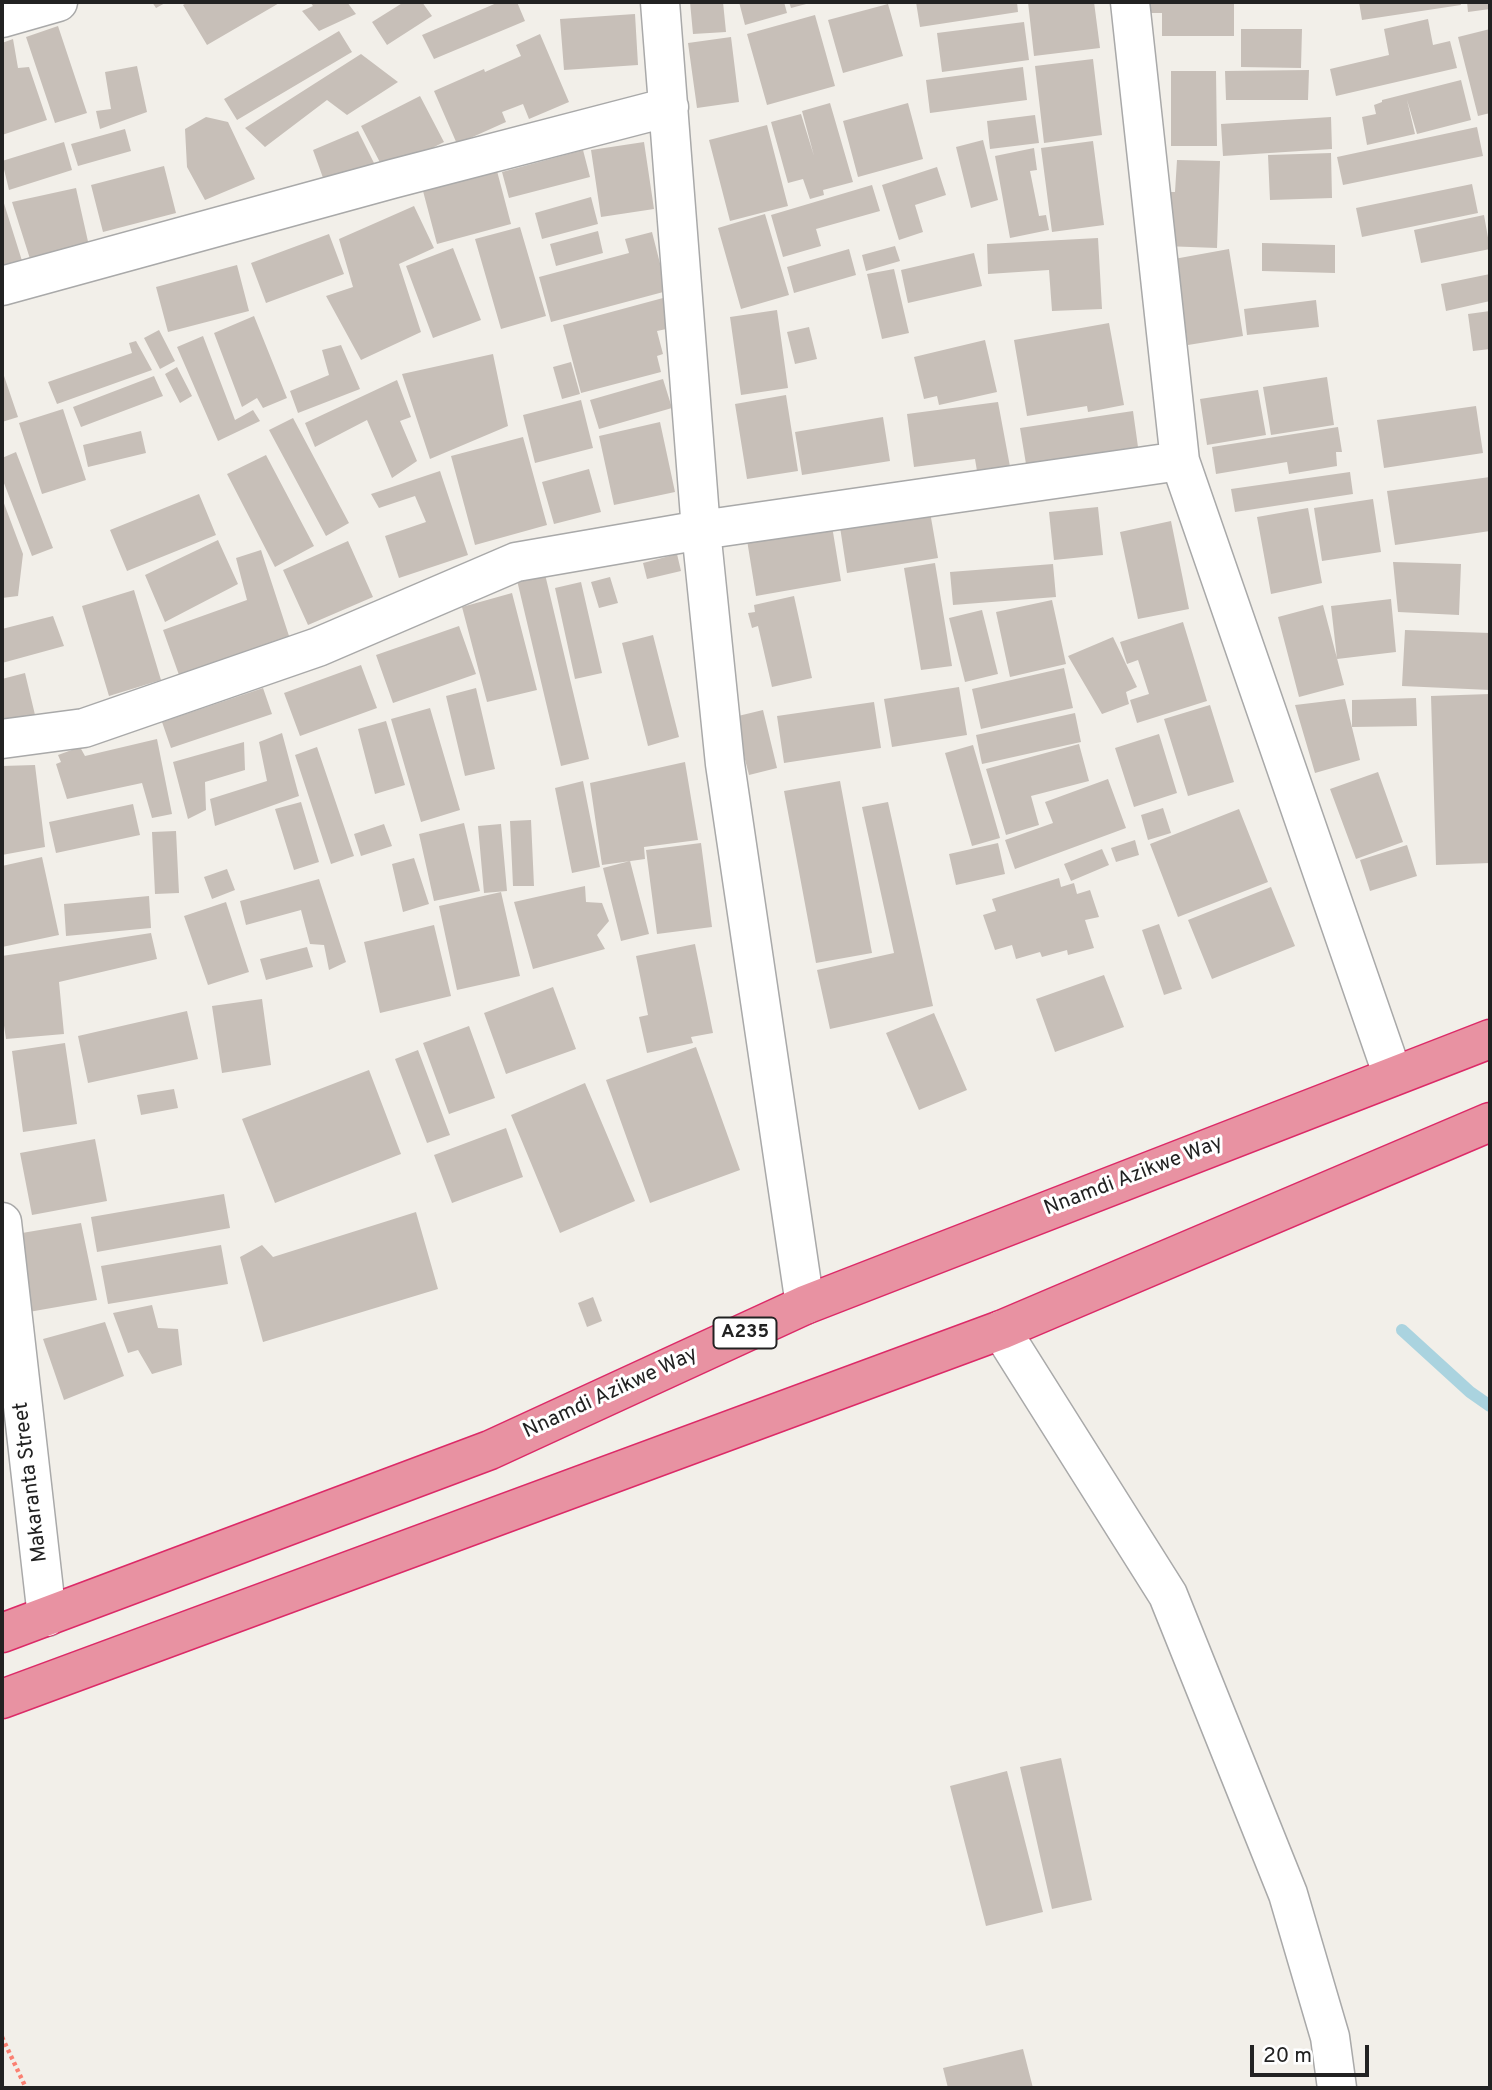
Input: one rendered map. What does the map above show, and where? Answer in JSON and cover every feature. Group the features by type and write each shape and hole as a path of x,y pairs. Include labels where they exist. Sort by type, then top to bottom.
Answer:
{"highway":[{"name":"Nnamdi Azikwe Way","path":"2,1633 490,1450 805,1305 1490,1039"},
{"path":"2,1699 1001,1329 1490,1122"}],"street":[{"path":"2,18 58,2"},
{"path":"660,2 701,530 725,764 805,1305"},
{"path":"1130,2 1180,461 1393,1076"},
{"path":"2,286 392,179 669,107"},
{"path":"2,739 84,728 318,647 516,562 701,530 1180,461"},
{"name":"Makaranta Street","path":"2,1222 47,1617"},
{"path":"1001,1329 1168,1595 1288,1894 1330,2037 1337,2088"}],"path":[{"path":"2,2037 26,2088"}],"building":[{"path":"152,2 167,2 156,8"},
{"path":"188,2 281,2 207,45 183,5"},
{"path":"310,2 347,2 356,14 319,31 302,11 313,6"},
{"path":"404,2 422,2 432,16 387,45 372,22"},
{"path":"499,2 517,2 525,21 434,59 422,35"},
{"path":"690,2 723,2 726,32 693,34"},
{"path":"739,2 784,2 787,13 745,25"},
{"path":"789,2 810,2 810,3 791,8"},
{"path":"916,2 1017,2 1018,12 920,27"},
{"path":"1028,2 1094,2 1100,48 1034,56"},
{"path":"1147,2 1234,2 1234,36 1162,36 1162,13 1147,13"},
{"path":"1359,2 1460,2 1461,5 1362,20"},
{"path":"1467,2 1490,2 1490,9 1468,12"},
{"path":"888,4 903,56 843,73 828,20"},
{"path":"635,14 638,65 564,70 560,19"},
{"path":"815,15 835,86 767,105 747,34"},
{"path":"1428,19 1433,45 1450,41 1457,68 1336,96 1330,69 1389,55 1384,29"},
{"path":"1024,22 1029,60 942,72 937,33"},
{"path":"58,26 87,113 55,123 26,37"},
{"path":"1241,29 1302,29 1301,68 1241,67"},
{"path":"1490,29 1490,113 1478,116 1458,37"},
{"path":"339,31 352,52 237,120 224,99"},
{"path":"540,34 569,102 529,119 523,104 502,112 506,122 457,144 434,91 521,56 516,45"},
{"path":"731,37 739,102 697,108 688,43"},
{"path":"13,39 18,68 29,67 47,120 2,135 2,43"},
{"path":"361,54 398,82 347,115 327,100 265,147 245,128"},
{"path":"1093,59 1102,135 1044,143 1035,66"},
{"path":"137,66 147,112 100,129 96,111 111,109 105,72"},
{"path":"1023,67 1027,100 930,113 926,80"},
{"path":"1309,70 1308,100 1226,100 1225,71"},
{"path":"1171,71 1216,71 1217,146 1171,146"},
{"path":"1461,80 1471,120 1417,134 1407,100 1415,134 1367,145 1362,117 1376,114 1374,105 1382,100"},
{"path":"420,96 444,142 385,172 361,126"},
{"path":"830,103 853,182 823,190 824,195 810,199 803,179 788,183 771,122 801,114 814,156 802,111"},
{"path":"908,103 923,159 858,177 843,121"},
{"path":"1035,115 1039,143 990,149 987,121"},
{"path":"206,117 228,122 255,179 205,200 187,167 185,129"},
{"path":"1331,117 1332,149 1223,156 1221,124"},
{"path":"767,125 788,206 730,221 709,140"},
{"path":"1477,127 1483,156 1343,185 1337,157"},
{"path":"125,129 131,151 78,166 71,144"},
{"path":"358,131 377,169 327,189 313,150"},
{"path":"983,140 998,200 971,208 956,147"},
{"path":"1093,141 1104,225 1052,232 1041,148"},
{"path":"64,142 72,170 9,190 2,161"},
{"path":"644,142 654,209 601,217 591,150"},
{"path":"1034,148 1037,170 1030,171 1039,216 1046,215 1049,230 1010,238 995,156"},
{"path":"583,150 590,177 509,198 502,172"},
{"path":"1331,153 1332,198 1270,200 1268,155"},
{"path":"1177,160 1220,161 1217,248 1164,246 1166,192 1175,192"},
{"path":"164,166 176,213 103,232 91,185"},
{"path":"937,167 946,195 915,205 923,232 899,240 882,185"},
{"path":"497,171 511,224 437,244 423,191"},
{"path":"1472,184 1478,213 1362,237 1356,208"},
{"path":"872,185 880,211 816,229 821,246 783,257 771,215"},
{"path":"76,188 89,246 31,262 12,202"},
{"path":"2,197 23,264 2,270"},
{"path":"591,197 598,224 542,239 535,213"},
{"path":"414,206 434,248 399,264 421,332 361,360 326,296 353,287 339,239"},
{"path":"765,214 789,295 741,309 718,228"},
{"path":"1484,215 1490,249 1421,263 1414,230"},
{"path":"520,227 546,316 501,329 475,239"},
{"path":"598,231 603,253 556,266 550,244"},
{"path":"652,232 667,291 551,322 539,277 629,253 625,239"},
{"path":"329,234 344,274 266,303 251,263"},
{"path":"1098,238 1102,309 1052,311 1049,270 988,274 987,244"},
{"path":"1262,243 1335,245 1335,273 1262,271"},
{"path":"895,246 900,261 866,271 862,255"},
{"path":"453,248 481,320 433,338 406,266"},
{"path":"849,249 856,275 794,293 787,267"},
{"path":"1229,249 1243,336 1188,345 1174,259"},
{"path":"974,253 982,286 908,303 901,270"},
{"path":"237,265 249,311 168,332 156,287"},
{"path":"894,269 909,333 882,339 867,274"},
{"path":"1490,274 1490,301 1446,311 1441,284"},
{"path":"663,298 671,328 657,331 663,354 657,356 661,372 581,393 563,325"},
{"path":"1316,300 1319,327 1247,335 1244,309"},
{"path":"777,310 788,388 741,395 730,317"},
{"path":"1490,311 1490,349 1473,351 1468,314"},
{"path":"254,316 287,398 263,408 257,398 242,407 214,333"},
{"path":"1109,323 1124,405 1088,412 1087,406 1027,416 1014,340"},
{"path":"809,327 817,359 795,364 787,332"},
{"path":"159,330 175,361 160,369 144,338"},
{"path":"203,336 235,420 253,410 260,421 218,441 177,347"},
{"path":"985,340 997,392 939,405 937,396 924,399 914,357"},
{"path":"136,341 152,370 57,404 48,382 132,353 129,343"},
{"path":"341,345 360,389 298,413 290,391 329,375 322,350"},
{"path":"493,354 508,426 430,459 402,374"},
{"path":"571,362 580,394 562,399 553,367"},
{"path":"177,367 192,396 180,403 165,374"},
{"path":"2,370 18,417 2,422"},
{"path":"154,376 163,396 81,427 73,407"},
{"path":"1327,377 1334,425 1271,435 1263,387"},
{"path":"663,379 672,408 599,429 590,400"},
{"path":"397,380 411,417 400,421 417,461 392,478 367,420 315,447 305,423"},
{"path":"1258,390 1266,435 1207,445 1200,399"},
{"path":"786,395 798,471 747,479 735,404"},
{"path":"581,400 593,448 535,463 523,415"},
{"path":"998,402 1011,472 978,477 975,459 914,467 907,414"},
{"path":"1476,406 1483,453 1384,468 1377,420"},
{"path":"63,409 86,480 42,494 19,423"},
{"path":"1133,411 1138,447 1026,464 1020,428"},
{"path":"883,417 890,461 802,475 795,432"},
{"path":"293,418 349,523 326,536 269,430"},
{"path":"660,422 675,492 614,505 599,436"},
{"path":"1338,427 1342,452 1336,452 1337,466 1289,474 1287,462 1216,474 1212,447"},
{"path":"141,431 146,453 88,467 83,445"},
{"path":"523,437 547,525 475,545 451,456"},
{"path":"16,452 53,548 32,556 2,478 2,458"},
{"path":"266,455 314,546 275,567 227,474"},
{"path":"589,469 601,512 554,524 542,482"},
{"path":"440,471 468,555 399,578 385,536 426,522 415,496 379,508 371,494"},
{"path":"1350,472 1353,494 1235,512 1231,489"},
{"path":"1490,477 1490,531 1395,545 1387,491"},
{"path":"199,494 216,535 127,571 110,530"},
{"path":"2,498 23,554 18,596 2,598"},
{"path":"1373,499 1381,552 1322,561 1314,508"},
{"path":"1098,507 1103,555 1054,560 1049,512"},
{"path":"1308,508 1322,583 1271,594 1257,517"},
{"path":"930,512 938,558 847,573 840,527"},
{"path":"1171,521 1189,609 1138,619 1120,532"},
{"path":"832,526 841,581 756,596 747,540"},
{"path":"218,540 238,584 165,622 145,575"},
{"path":"348,541 373,597 308,625 283,570"},
{"path":"261,550 289,636 179,675 163,630 247,600 236,558"},
{"path":"677,554 681,571 647,579 643,563"},
{"path":"1393,562 1461,564 1459,615 1398,612"},
{"path":"935,563 952,666 921,670 904,568"},
{"path":"1053,564 1056,597 953,605 950,572"},
{"path":"544,570 589,759 561,766 516,576"},
{"path":"610,577 618,603 599,608 591,582"},
{"path":"581,582 602,673 575,679 555,588"},
{"path":"134,590 161,680 109,696 82,606"},
{"path":"512,593 537,690 487,702 462,607"},
{"path":"794,596 812,678 772,687 758,626 752,628 748,613 755,612 754,605"},
{"path":"1391,599 1396,652 1337,659 1331,606"},
{"path":"1052,600 1066,664 1010,677 996,612"},
{"path":"1323,605 1344,685 1299,697 1278,617"},
{"path":"982,610 998,674 965,682 949,618"},
{"path":"53,616 64,646 2,663 2,629"},
{"path":"1183,622 1207,701 1137,723 1130,700 1149,694 1138,660 1127,664 1120,642"},
{"path":"459,626 476,674 393,703 376,655"},
{"path":"1405,630 1490,633 1490,690 1402,686"},
{"path":"653,635 679,737 648,746 622,643"},
{"path":"1113,637 1137,687 1126,692 1129,704 1102,714 1068,656"},
{"path":"361,665 377,708 300,736 284,693"},
{"path":"1064,668 1073,708 981,729 972,689"},
{"path":"25,673 36,719 2,728 2,679"},
{"path":"959,687 967,735 892,747 884,699"},
{"path":"263,688 272,714 171,748 162,722"},
{"path":"476,688 495,769 465,776 446,696"},
{"path":"1490,694 1490,863 1436,865 1431,696"},
{"path":"1416,698 1417,726 1352,727 1352,700"},
{"path":"1345,699 1360,760 1315,773 1295,705"},
{"path":"874,702 881,748 784,763 777,716"},
{"path":"1210,705 1234,782 1188,796 1164,719"},
{"path":"430,708 460,810 421,822 391,719"},
{"path":"763,710 777,768 749,775 734,717"},
{"path":"1075,713 1081,742 982,764 976,735"},
{"path":"386,721 405,785 375,794 358,729"},
{"path":"282,733 299,796 215,826 210,799 267,781 259,742"},
{"path":"1159,734 1177,793 1134,807 1115,748"},
{"path":"157,739 172,814 152,818 142,783 67,799 56,764 61,762 58,755 80,747 85,756"},
{"path":"244,742 245,770 205,782 206,810 188,819 173,762"},
{"path":"1079,744 1089,781 1031,796 1039,825 1006,835 986,769"},
{"path":"973,745 1000,838 972,846 945,753"},
{"path":"317,747 354,856 331,864 295,755"},
{"path":"685,762 698,840 644,847 645,859 602,865 590,783"},
{"path":"35,765 45,847 2,855 2,766"},
{"path":"1378,772 1403,842 1356,859 1330,789"},
{"path":"1108,779 1126,828 1015,869 1005,840 1053,823 1045,802"},
{"path":"583,781 600,867 572,873 555,788"},
{"path":"840,781 872,953 816,963 784,791"},
{"path":"301,802 319,862 294,870 275,809"},
{"path":"888,802 933,1006 830,1029 817,970 894,953 862,807"},
{"path":"133,804 140,835 56,853 49,822"},
{"path":"1163,808 1171,833 1148,840 1141,815"},
{"path":"1239,809 1268,882 1178,917 1150,844"},
{"path":"531,820 534,886 513,886 510,821"},
{"path":"464,823 480,891 434,901 419,834"},
{"path":"384,824 392,846 361,856 354,834"},
{"path":"501,824 507,891 484,893 478,826"},
{"path":"176,831 179,893 155,894 152,832"},
{"path":"1135,840 1139,855 1116,862 1111,848"},
{"path":"701,843 712,927 657,934 646,850"},
{"path":"998,843 1005,874 956,885 949,854"},
{"path":"1407,845 1417,876 1370,891 1360,860"},
{"path":"1102,849 1109,865 1071,881 1064,864"},
{"path":"42,857 59,935 2,947 2,866"},
{"path":"414,858 429,904 403,912 392,864"},
{"path":"630,861 649,934 621,941 603,868"},
{"path":"227,869 235,890 212,899 204,877"},
{"path":"1059,878 1061,887 1074,883 1077,894 1090,890 1099,917 1085,920 1094,948 1068,955 1067,950 1042,957 1040,952 1016,959 1012,945 995,950 983,915 996,911 992,899"},
{"path":"319,879 346,962 329,970 324,945 310,944 301,910 246,925 240,901"},
{"path":"585,886 586,902 602,903 609,921 597,935 605,949 533,969 514,902"},
{"path":"1271,887 1295,946 1212,979 1188,920"},
{"path":"501,892 520,976 457,990 439,906"},
{"path":"149,896 151,928 66,936 64,904"},
{"path":"226,902 249,972 208,985 184,916"},
{"path":"1159,924 1182,989 1164,995 1142,930"},
{"path":"434,925 451,996 380,1013 364,942"},
{"path":"151,933 157,959 59,982 64,1034 6,1039 2,1012 2,956"},
{"path":"695,944 713,1033 691,1037 693,1043 647,1053 639,1017 648,1015 636,956"},
{"path":"307,947 313,967 266,980 260,959"},
{"path":"1104,975 1124,1027 1055,1052 1036,999"},
{"path":"553,987 576,1049 506,1074 484,1013"},
{"path":"262,999 271,1065 222,1073 212,1006"},
{"path":"187,1011 198,1059 88,1083 78,1036"},
{"path":"934,1013 967,1090 919,1110 886,1033"},
{"path":"469,1026 495,1098 449,1114 423,1043"},
{"path":"65,1043 77,1124 23,1132 12,1051"},
{"path":"696,1047 740,1170 650,1203 606,1080"},
{"path":"418,1050 450,1135 427,1143 395,1059"},
{"path":"369,1070 401,1154 275,1203 242,1119"},
{"path":"585,1083 635,1201 560,1233 511,1115"},
{"path":"174,1089 178,1108 141,1115 137,1095"},
{"path":"506,1128 523,1177 452,1203 434,1155"},
{"path":"95,1139 107,1201 32,1215 20,1153"},
{"path":"224,1194 230,1228 97,1252 91,1217"},
{"path":"416,1212 438,1289 263,1342 240,1257 262,1245 273,1257"},
{"path":"81,1223 97,1300 23,1313 22,1233"},
{"path":"221,1245 228,1284 108,1304 101,1266"},
{"path":"593,1297 602,1321 587,1327 578,1303"},
{"path":"152,1305 158,1328 178,1329 182,1365 152,1374 138,1350 128,1353 113,1313"},
{"path":"105,1322 124,1376 64,1400 43,1339"},
{"path":"1061,1758 1092,1900 1052,1909 1020,1767"},
{"path":"1007,1771 1043,1912 986,1926 950,1786"},
{"path":"1023,2049 1033,2088 948,2088 943,2068"}],"waterway":[{"path":"1402,1330 1470,1392 1490,1406"}]}
